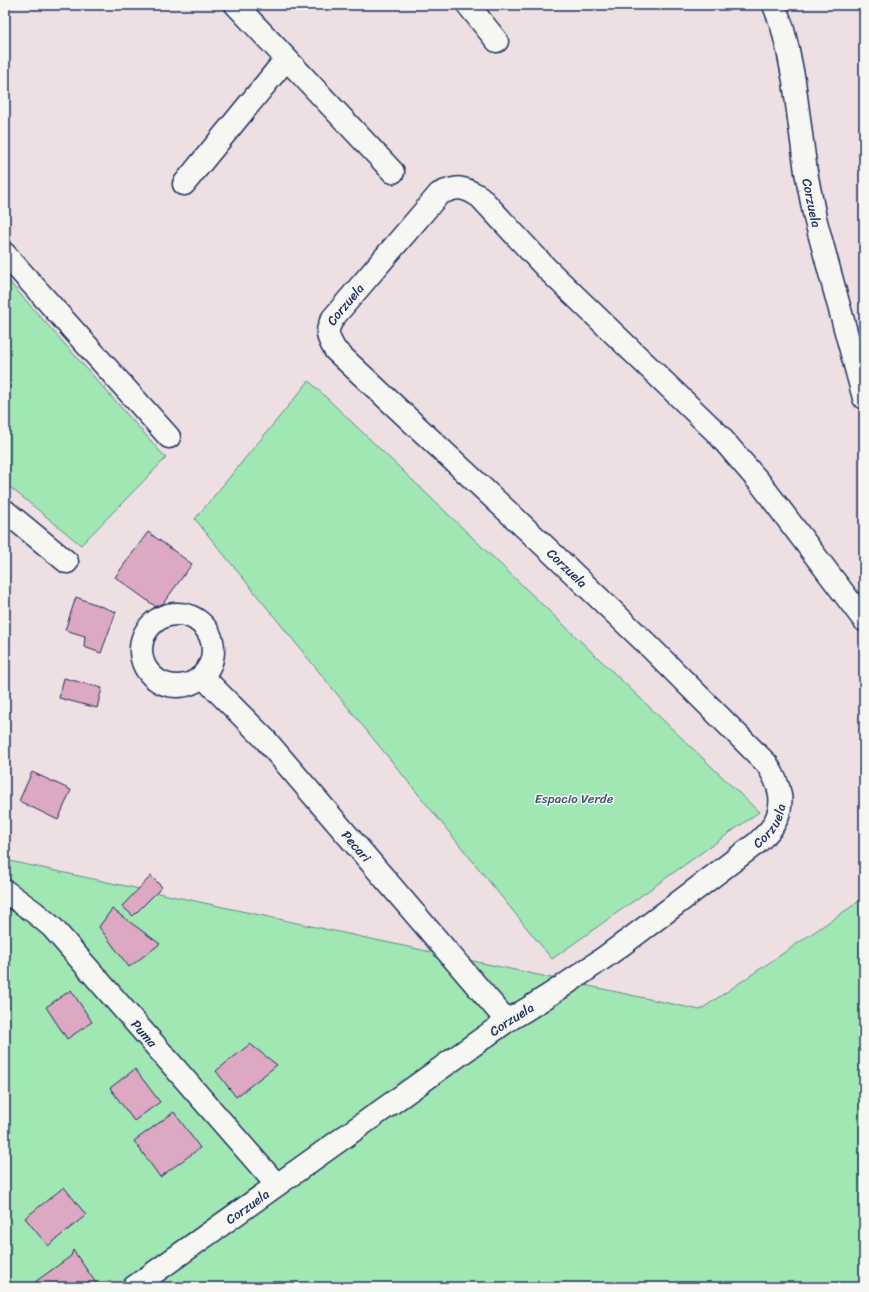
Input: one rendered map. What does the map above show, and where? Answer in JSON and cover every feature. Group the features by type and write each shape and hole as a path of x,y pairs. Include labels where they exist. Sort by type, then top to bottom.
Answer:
{"street":[{"path":"236,5 394,172"},
{"path":"468,5 497,41"},
{"name":"Corzuela","path":"774,5 782,26 794,81 806,172 812,203 864,398"},
{"path":"184,184 286,59"},
{"name":"Corzuela","path":"134,1287 276,1184 507,1021 539,1002 616,949 757,843 772,826 778,812 781,797 777,780 767,764 552,552 335,350 329,340 327,328 332,318 439,194 449,189 467,189 480,197 546,268 718,434 761,484 864,620"},
{"path":"5,254 169,437"},
{"path":"5,511 67,562"},
{"name":"Pecari","path":"202,676 264,738 507,1021"},
{"name":"Puma","path":"5,891 52,927 276,1184"}],"green space":[{"path":"5,277 166,458 81,545 5,483"},
{"name":"Espacio Verde","path":"309,381 759,812 552,959 195,519"},
{"path":"5,860 700,1010 864,898 864,1287 5,1287"}],"building":[{"path":"148,532 192,564 159,609 115,577"},
{"path":"76,597 116,612 101,653 84,647 85,636 65,630"},
{"path":"64,678 102,688 97,708 59,698"},
{"path":"32,772 71,790 58,820 19,801"},
{"path":"151,876 162,887 133,916 122,906"},
{"path":"112,909 160,944 129,967 99,927"},
{"path":"71,990 92,1022 67,1039 46,1007"},
{"path":"250,1044 277,1065 236,1097 216,1071"},
{"path":"135,1069 160,1102 134,1121 110,1088"},
{"path":"174,1112 200,1148 160,1177 134,1141"},
{"path":"64,1187 86,1215 48,1246 25,1218"},
{"path":"73,1250 98,1286 39,1287 35,1282 71,1256"}]}
